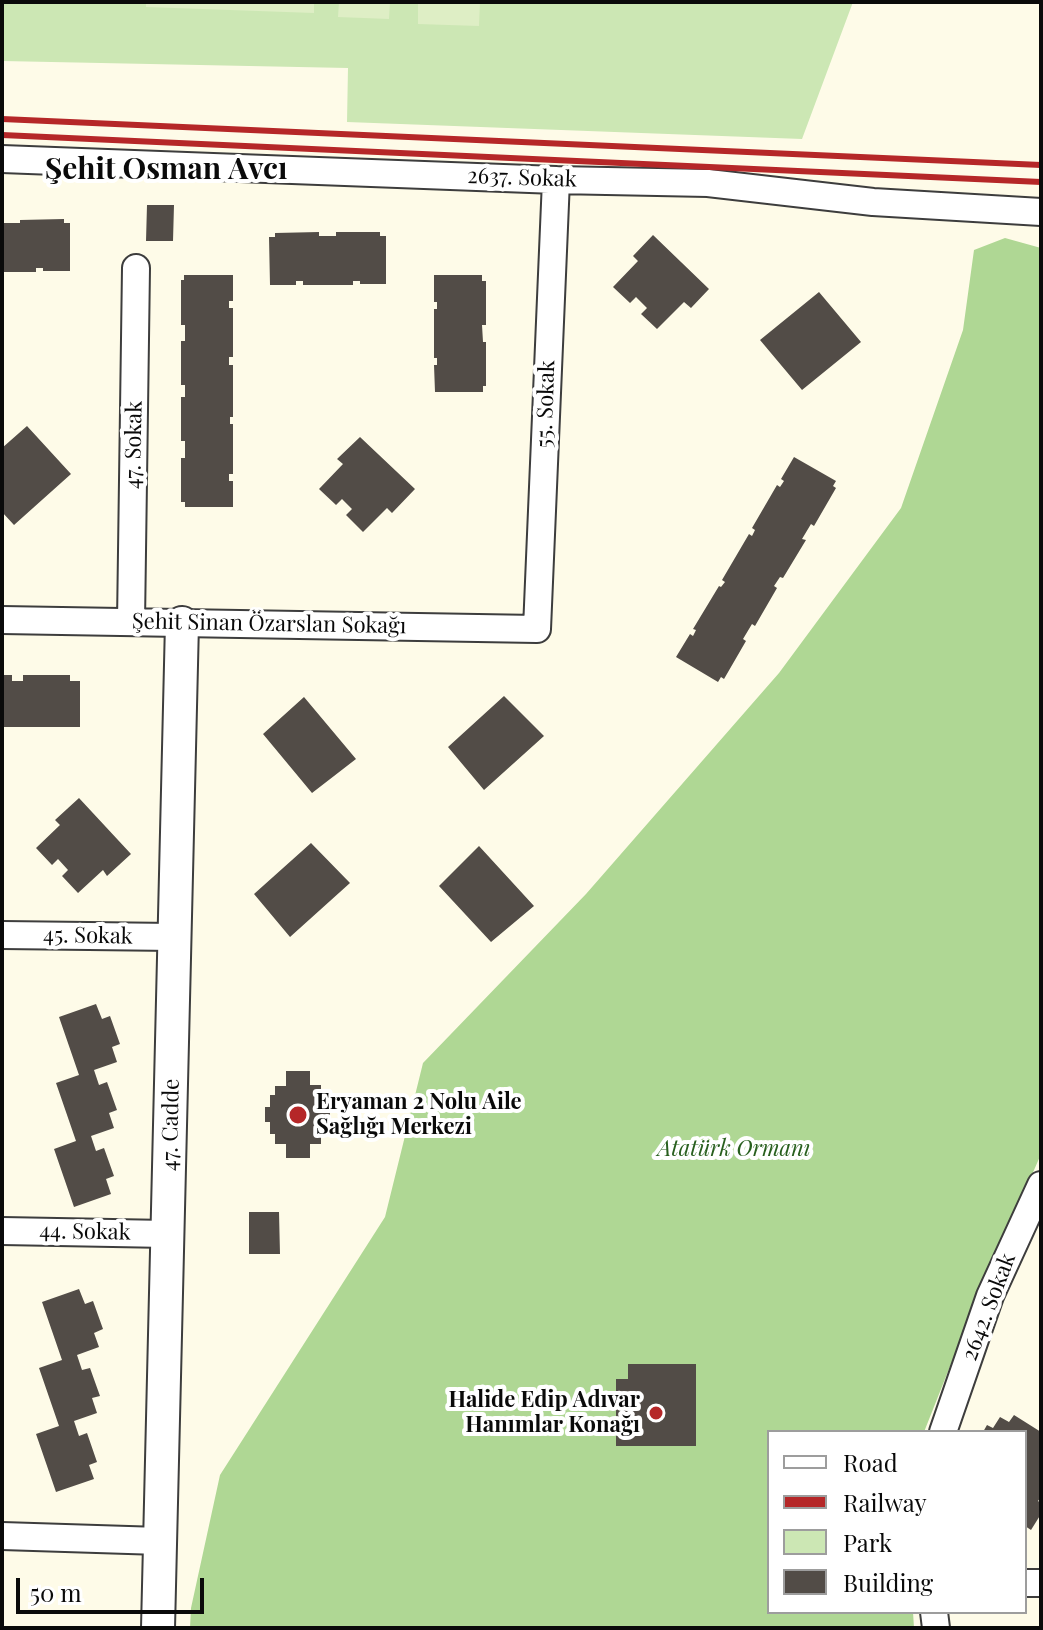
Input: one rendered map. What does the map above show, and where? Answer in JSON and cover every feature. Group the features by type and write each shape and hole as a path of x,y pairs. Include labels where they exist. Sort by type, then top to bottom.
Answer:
{"street":[{"name":"2637. Sokak","path":"2,159 708,183 873,202 1041,212"},
{"name":"55. Sokak","path":"537,629 556,180"},
{"name":"47. Sokak","path":"131,622 136,268"},
{"name":"Şehit Sinan Özarslan Sokağı","path":"2,620 537,629"},
{"name":"47. Cadde","path":"158,1628 182,623"},
{"name":"45. Sokak","path":"2,935 175,937"},
{"name":"2642. Sokak","path":"944,1430 990,1296 1041,1185"},
{"name":"44. Sokak","path":"2,1231 168,1234"},
{"path":"2,1536 160,1541"}],"green space":[{"path":"2,2 853,2 802,139 347,122 348,68 2,61"},
{"path":"146,2 314,2 314,13 146,7"},
{"path":"339,2 390,2 389,19 338,17"},
{"path":"418,2 480,2 479,26 418,24"},
{"name":"Atatürk Ormanı","path":"1005,238 1041,248 1041,1154 925,1430 767,1430 767,1614 913,1614 914,1628 190,1628 191,1608 220,1475 385,1217 423,1063 586,894 779,673 901,508 963,330 974,250"}],"building":[{"path":"147,205 174,205 173,241 146,241"},
{"path":"64,219 64,223 70,223 70,271 36,268 36,272 2,272 2,223"},
{"path":"319,232 319,236 336,236 336,232 380,232 380,236 386,236 386,284 353,281 353,285 303,285 303,281 296,281 296,285 270,285 269,237 275,237 275,233"},
{"path":"653,235 709,289 691,308 684,302 657,329 641,314 647,308 636,297 630,303 613,287 638,261 633,256"},
{"path":"184,275 233,275 233,301 229,301 229,308 233,308 233,357 229,357 229,365 233,365 233,417 230,417 230,424 233,424 233,474 229,474 229,481 233,481 233,507 185,507 185,502 181,502 181,458 185,458 185,441 181,441 181,397 185,397 185,385 181,385 181,341 185,341 185,325 181,325 181,280 184,280"},
{"path":"434,275 482,275 482,281 486,281 486,325 482,325 483,342 486,342 486,386 483,386 483,392 435,392 434,365 437,365 437,358 434,358 434,309 437,309 437,302 434,302"},
{"path":"819,292 861,342 802,390 760,340"},
{"path":"27,426 71,474 14,525 2,512 2,448"},
{"path":"360,437 415,489 392,513 387,508 363,532 346,515 352,509 342,499 336,505 319,489 343,464 337,459"},
{"path":"794,457 836,481 833,486 836,488 814,526 811,524 802,539 806,540 783,578 780,577 774,586 777,588 755,626 752,624 743,639 746,641 724,679 721,677 718,682 676,657 690,634 693,636 696,630 693,629 719,586 725,582 722,580 749,534 752,536 755,530 752,528 777,485 780,487 784,481 781,479"},
{"path":"2,675 12,675 12,681 23,681 23,675 70,675 70,681 80,681 80,727 2,727"},
{"path":"504,696 544,736 484,790 448,747"},
{"path":"304,697 356,759 312,793 263,734"},
{"path":"79,798 131,854 107,876 103,870 78,893 62,876 68,870 58,859 52,865 36,848 60,825 55,820"},
{"path":"311,843 350,883 290,937 254,894"},
{"path":"479,846 534,906 491,942 439,886"},
{"path":"96,1004 102,1019 110,1016 120,1044 112,1047 117,1062 94,1070 99,1085 107,1082 117,1110 109,1113 114,1128 91,1136 96,1151 104,1148 114,1176 106,1179 111,1194 74,1207 54,1149 76,1141 56,1083 79,1075 59,1017"},
{"name":"Eryaman 2 Nolu Aile Sağlığı Merkezi","path":"286,1071 310,1071 310,1085 321,1085 321,1095 326,1095 326,1107 330,1107 326,1134 321,1134 321,1144 310,1144 310,1158 286,1158 286,1144 275,1144 275,1134 270,1134 270,1122 265,1122 265,1107 270,1107 270,1095 275,1095 275,1086 286,1086"},
{"path":"249,1212 279,1212 280,1254 249,1254"},
{"path":"79,1289 85,1304 93,1301 103,1329 94,1333 99,1347 77,1355 82,1370 90,1368 100,1396 92,1398 97,1413 74,1421 79,1436 87,1433 97,1462 89,1465 94,1479 56,1492 36,1434 59,1426 39,1368 62,1360 42,1302"},
{"name":"Halide Edip Adıvar Hanımlar Konağı","path":"628,1364 696,1364 696,1446 616,1446 616,1379 628,1379"},
{"path":"1014,1415 1041,1432 1041,1497 1038,1501 1041,1503 1041,1514 1031,1530 1027,1527 1027,1430 984,1430 987,1425 993,1428 1000,1417 1009,1422"}],"railway":[{"path":"2,119 1041,165"},
{"path":"2,135 1041,182"}],"place":[{"name":"Eryaman 2 Nolu Aile Sağlığı Merkezi","path":"298,1115"},
{"name":"Halide Edip Adıvar Hanımlar Konağı","path":"656,1413"}],"district":[{"name":"Şehit Osman Avcı","path":"166,170"}]}
